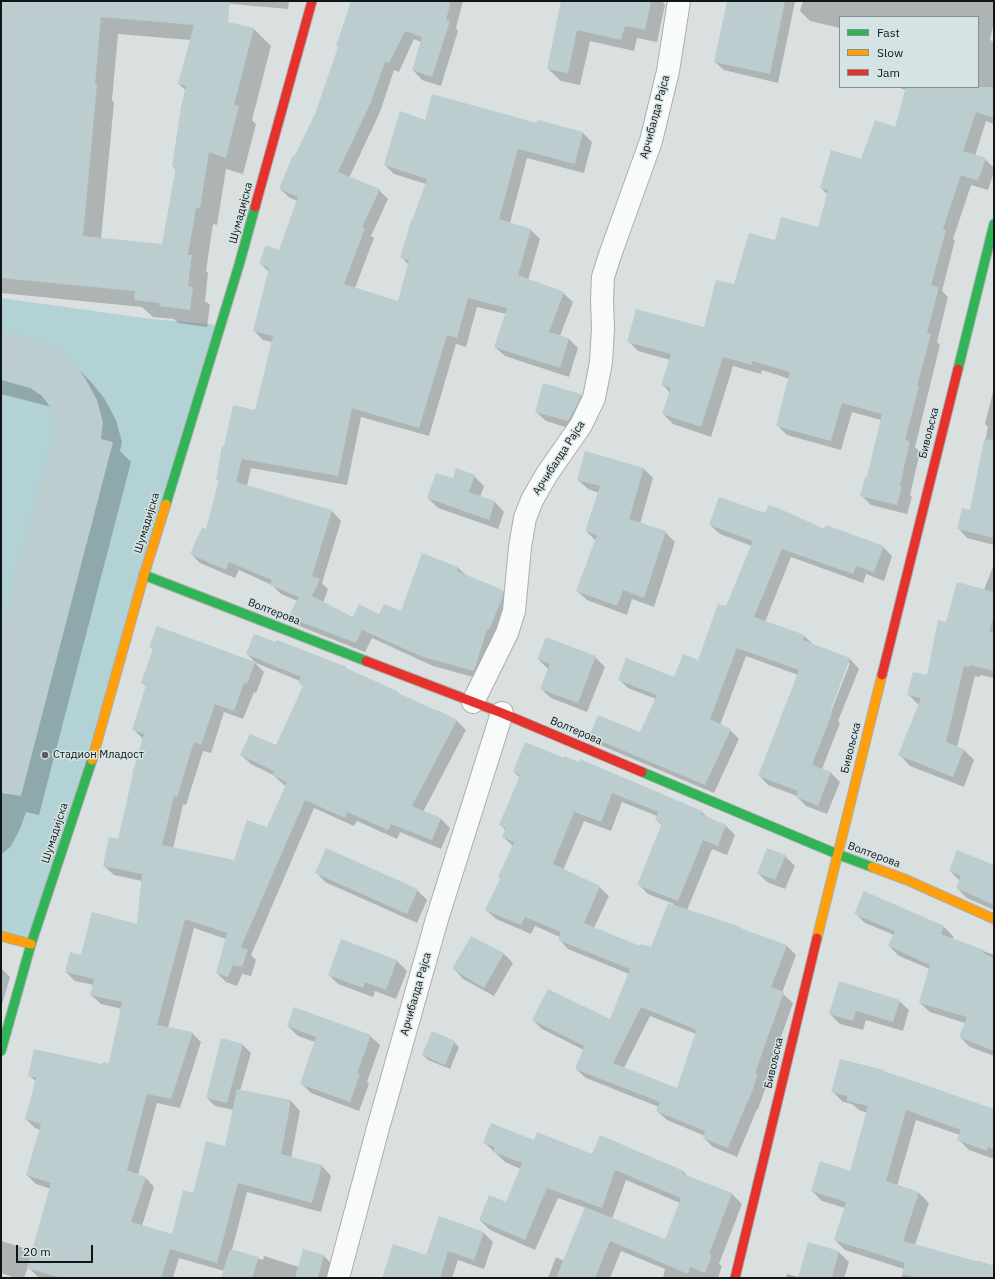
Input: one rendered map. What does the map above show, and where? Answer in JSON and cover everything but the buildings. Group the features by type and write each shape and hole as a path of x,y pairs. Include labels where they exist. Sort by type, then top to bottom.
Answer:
{"street":[{"name":"Шумадијска","path":"1,1051 31,944 91,762 144,575 239,265 312,1"},
{"name":"Арчибалда Рајса","path":"473,702 507,633 514,611 520,546 525,518 529,506 547,474 581,425 594,398 601,362 603,277 651,141 668,71 679,1"},
{"name":"Бивољска","path":"735,1278 837,854 994,224"},
{"name":"Волтерова","path":"144,575 502,713 837,854 907,880 994,919"},
{"name":"Арчибалда Рајса","path":"338,1278 378,1128 437,919 502,713"},
{"path":"1,936 31,944"}],"shaded area":[{"name":"Стадион Младост","path":"1,298 151,319 221,325 31,944 1,936"}],"traffic: fast":[{"path":"166,504 239,265 255,207"},
{"path":"958,369 994,224"},
{"path":"144,575 366,661"},
{"path":"1,1051 31,944 92,760"},
{"path":"642,772 837,854 872,867"}],"traffic: slow":[{"path":"92,760 144,575 166,504"},
{"path":"817,938 882,675"},
{"path":"872,867 907,880 994,919"},
{"path":"1,936 31,944"}],"traffic: jam":[{"path":"255,207 312,1"},
{"path":"882,675 958,369"},
{"path":"366,661 502,713 642,772"},
{"path":"735,1278 817,938"}],"place":[{"name":"Стадион Младост","path":"45,755"}]}
